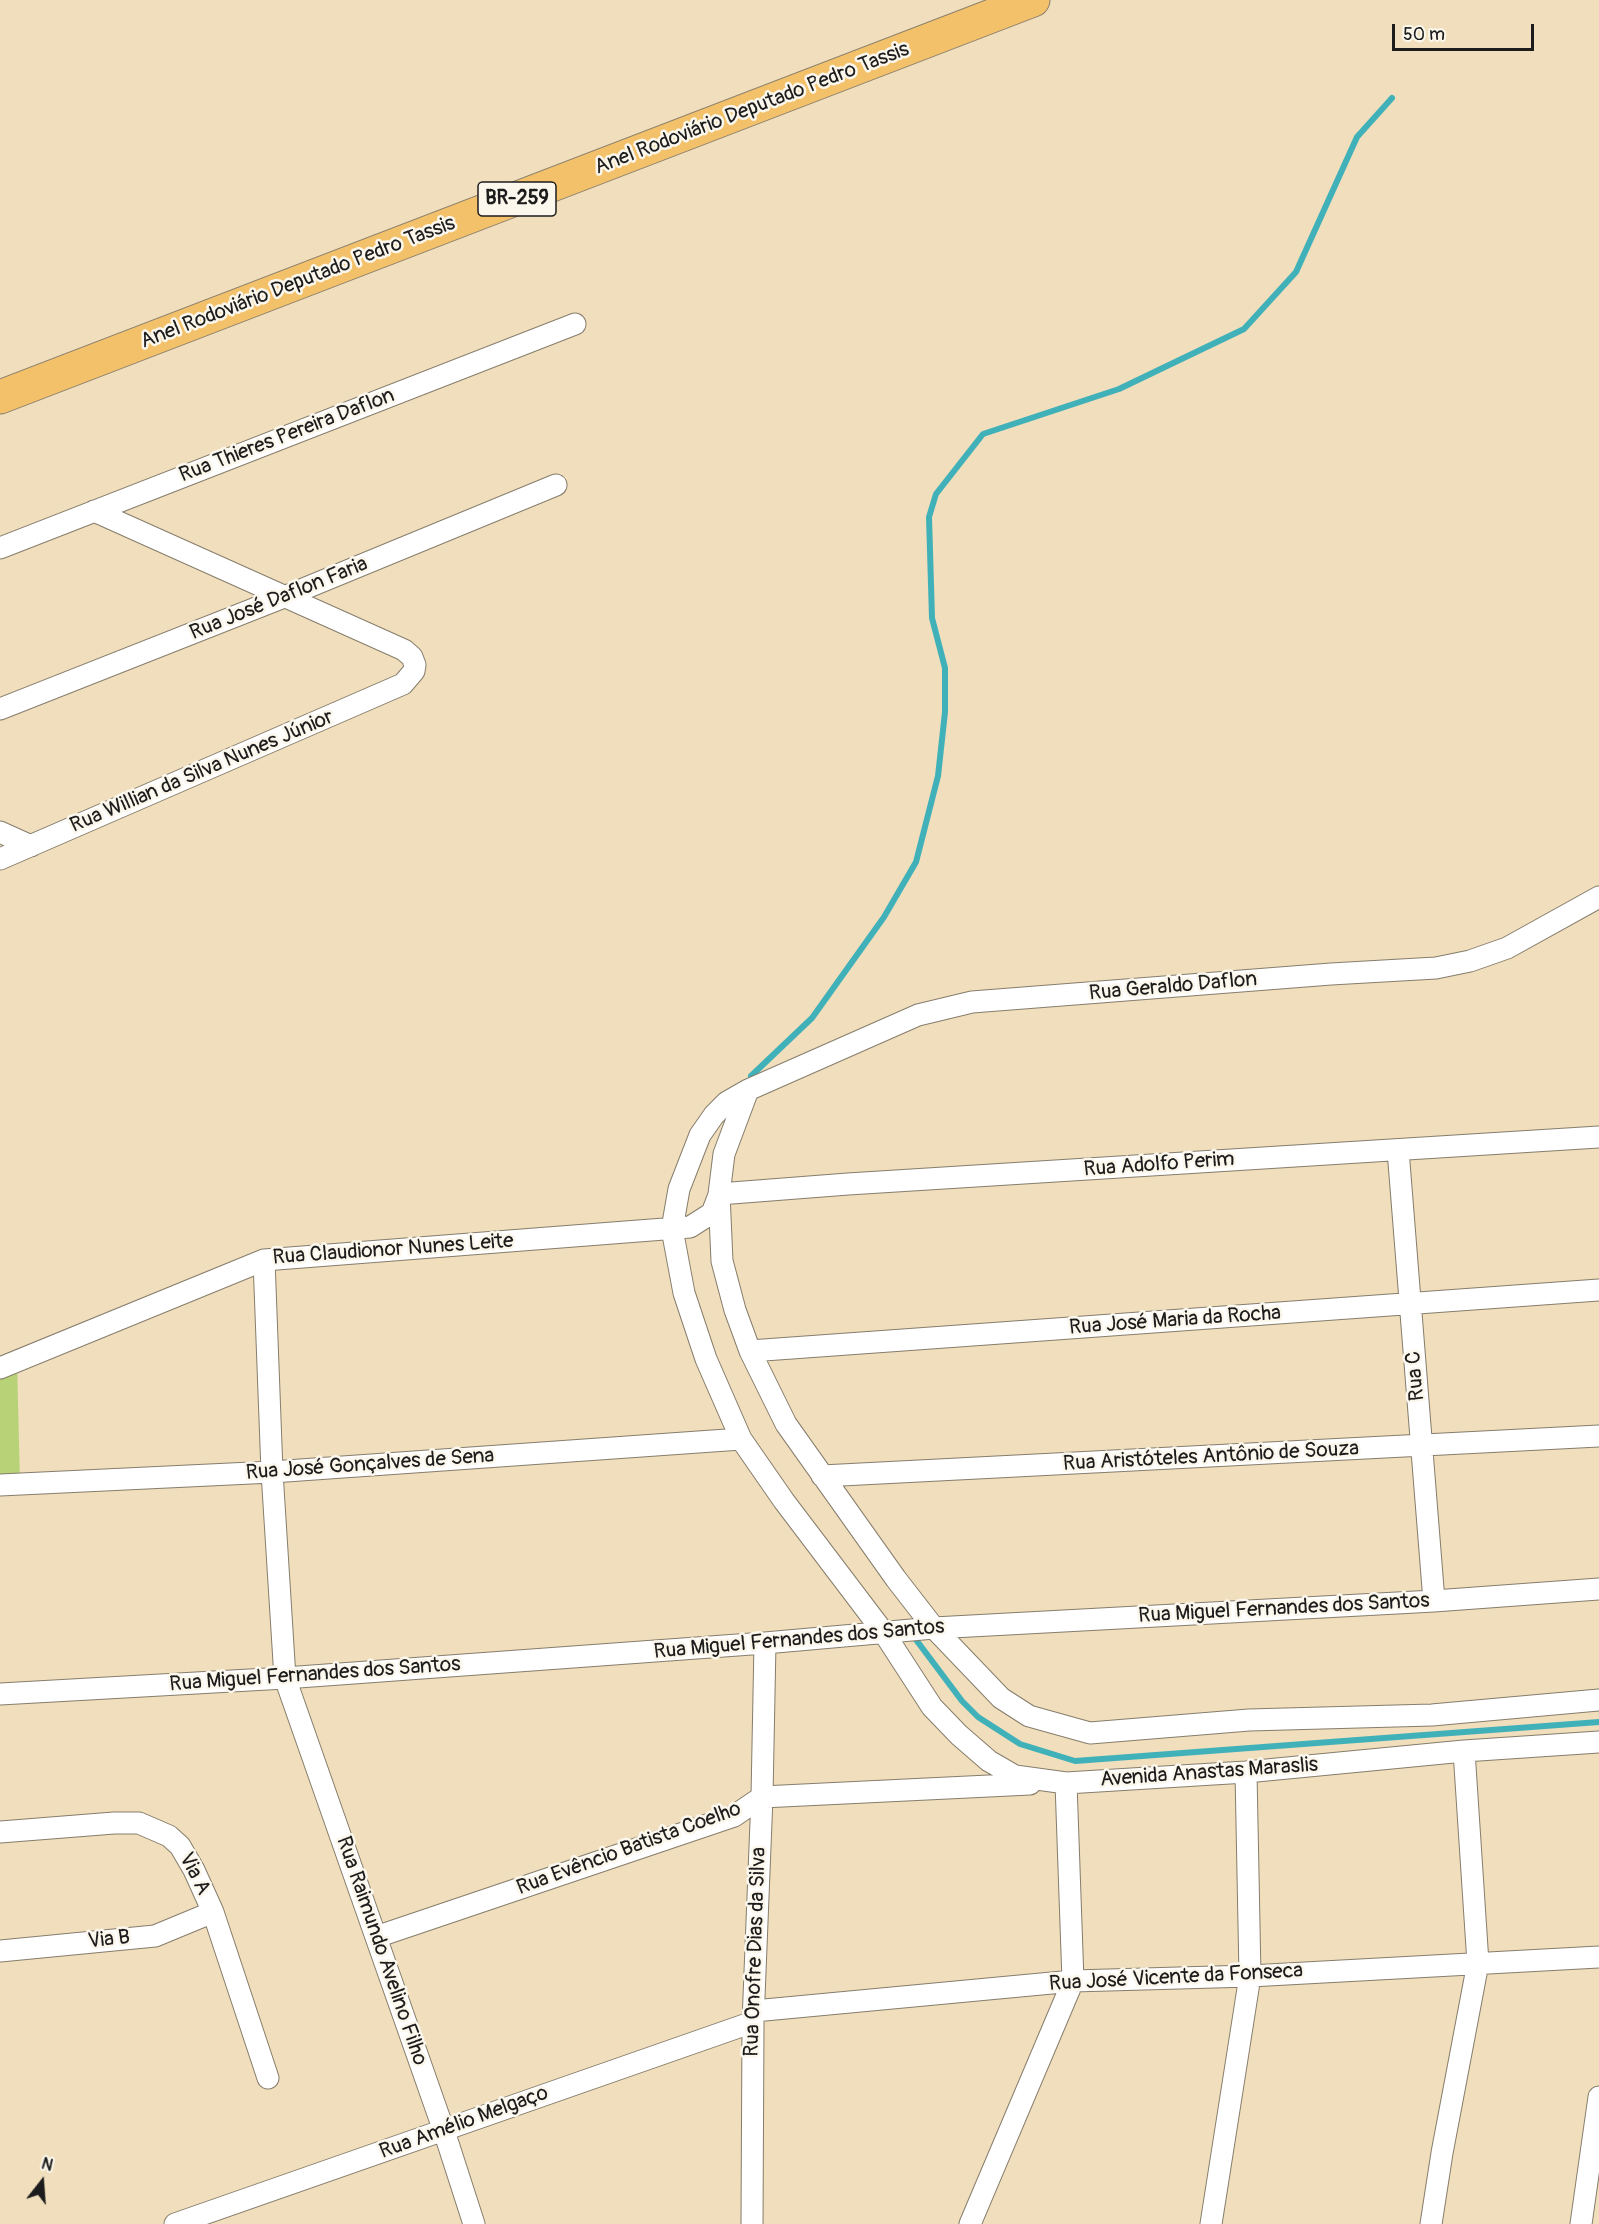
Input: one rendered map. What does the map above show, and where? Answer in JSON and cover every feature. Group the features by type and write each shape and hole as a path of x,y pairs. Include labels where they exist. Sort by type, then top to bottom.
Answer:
{"highway":[{"name":"Anel Rodoviário Deputado Pedro Tassis","path":"0,397 1033,0"}],"street":[{"name":"Rua Thieres Pereira Daflon","path":"0,548 575,324"},
{"name":"Rua José Daflon Faria","path":"0,709 284,597 556,485"},
{"path":"94,511 284,597"},
{"name":"Rua Willian da Silva Nunes Júnior","path":"0,859 404,684 410,678 415,664 412,657 404,650 284,597"},
{"path":"0,831 31,846"},
{"name":"Rua Geraldo Daflon","path":"672,1229 679,1189 700,1135 714,1115 727,1102 748,1090 918,1015 972,1002 1436,968 1470,961 1507,948 1599,897"},
{"path":"748,1090 724,1154 719,1194 722,1261 735,1310 750,1351 786,1424 822,1476 934,1628 1001,1698 1029,1716 1090,1733 1249,1720 1432,1714 1599,1700"},
{"name":"Rua Adolfo Perim","path":"719,1194 1599,1137"},
{"name":"Rua C","path":"1398,1150 1434,1602"},
{"name":"Rua Claudionor Nunes Leite","path":"0,1368 264,1260 690,1227 711,1213 719,1194"},
{"name":"Avenida Anastas Maraslis","path":"672,1229 684,1293 706,1359 741,1439 784,1501 884,1633 932,1707 988,1761 1015,1776 1066,1783 1246,1772 1464,1751 1599,1742"},
{"name":"Rua Raimundo Avelino Filho","path":"264,1260 272,1472 285,1678 444,2131 474,2224"},
{"name":"Rua José Maria da Rocha","path":"750,1351 1599,1290"},
{"name":"Rua Aristóteles Antônio de Souza","path":"822,1476 1422,1447 1599,1436"},
{"name":"Rua José Gonçalves de Sena","path":"0,1485 272,1472 741,1439"},
{"name":"Rua Miguel Fernandes dos Santos","path":"0,1694 285,1678 765,1643 934,1628 1434,1602 1599,1589"},
{"name":"Rua Onofre Dias da Silva","path":"752,2224 753,2016 762,1797 765,1643"},
{"path":"1431,2224 1478,1963 1464,1751"},
{"path":"1211,2224 1250,1976 1246,1772"},
{"path":"970,2224 1073,1981 1066,1783"},
{"name":"Rua Evêncio Batista Coelho","path":"376,1937 734,1816 762,1797 1066,1783"},
{"name":"Via A","path":"0,1832 140,1823 169,1836 180,1846 213,1912 268,2078"},
{"name":"Via B","path":"0,1951 155,1936 213,1912"},
{"name":"Rua José Vicente da Fonseca","path":"753,2016 1073,1981 1250,1976 1599,1957"},
{"name":"Rua Amélio Melgaço","path":"175,2224 444,2131 753,2016"},
{"path":"1581,2224 1599,2097"}],"green space":[{"path":"17,1361 20,1484 0,1485 0,1368"}],"waterway":[{"path":"751,1076 812,1018 884,917 916,862 938,776 945,712 945,668 932,618 929,517 936,494 983,434 1119,389 1244,329 1296,272 1357,137 1392,98"},
{"path":"911,1633 962,1701 978,1717 1020,1744 1075,1761 1599,1722"}]}
